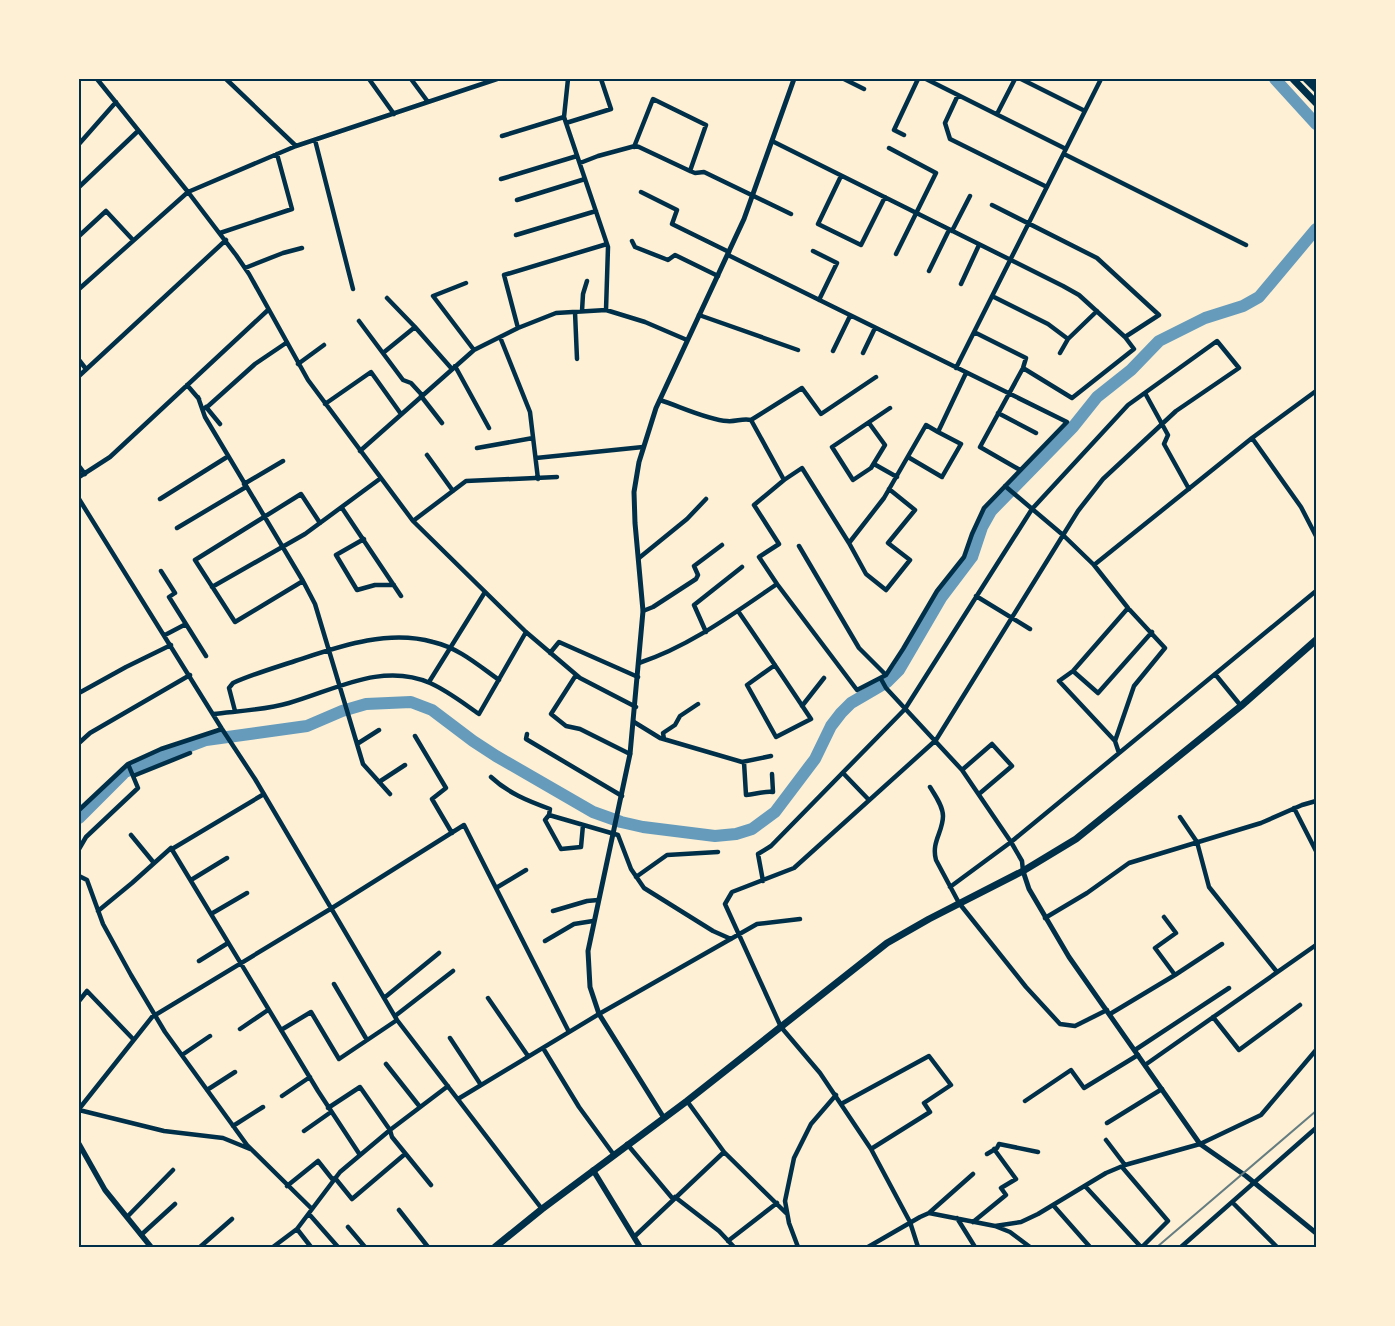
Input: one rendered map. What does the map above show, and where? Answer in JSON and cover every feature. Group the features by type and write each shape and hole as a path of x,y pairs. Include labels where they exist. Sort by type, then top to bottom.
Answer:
{"highway":[{"path":"1293,79 1316,103"},
{"path":"1306,79 1316,89"},
{"path":"495,1247 627,1144 687,1101 891,940 1023,871 1076,839 1241,706 1316,640"}],"main road":[{"path":"79,1144 99,1181 151,1247"},
{"path":"593,1170 640,1247"}],"street":[{"path":"98,79 226,240 245,268 298,364 325,404 413,521 526,632 576,675 636,707"},
{"path":"226,79 296,146"},
{"path":"369,79 394,114"},
{"path":"411,79 428,102"},
{"path":"79,289 188,192 296,146 394,114 483,81 497,79"},
{"path":"568,79 564,117 607,244 606,310"},
{"path":"566,123 611,109 601,79"},
{"path":"664,1118 600,1014 591,992 588,964 588,951 593,921 622,796 636,707 643,611 634,492 644,447 660,400 729,253 752,196 794,79"},
{"path":"844,79 864,89"},
{"path":"904,136 894,130 918,79"},
{"path":"926,79 1246,245"},
{"path":"996,114 1015,79"},
{"path":"1021,79 1085,111"},
{"path":"956,368 1102,79"},
{"path":"1313,79 1316,82"},
{"path":"958,95 945,123 950,139 1047,187"},
{"path":"634,147 653,99 706,125 690,172"},
{"path":"79,144 116,102"},
{"path":"502,136 564,117"},
{"path":"79,187 138,131"},
{"path":"315,140 353,290"},
{"path":"772,142 1079,295 1125,336 1134,349 1072,398 1023,368"},
{"path":"580,163 598,156 639,147 695,174 704,172 791,214"},
{"path":"889,148 936,173 896,254"},
{"path":"220,233 292,209 277,154"},
{"path":"501,179 577,156"},
{"path":"841,176 818,224 861,245 885,197"},
{"path":"517,200 585,179"},
{"path":"640,192 678,210 672,224 850,316 1066,422 984,508 964,557 937,590 886,675 881,680 857,690 777,584 759,557 778,544 754,505 802,468 866,574 886,590 910,560 888,543 915,510 890,490"},
{"path":"929,270 970,196"},
{"path":"992,205 1097,258 1158,315 1125,336"},
{"path":"79,236 106,211 133,240"},
{"path":"516,236 596,211"},
{"path":"79,376 226,240"},
{"path":"632,241 635,247 668,260 675,255 718,276"},
{"path":"518,328 504,275 607,244"},
{"path":"961,284 979,245"},
{"path":"245,268 283,252 302,248"},
{"path":"813,251 837,263 819,300"},
{"path":"582,311 582,294 587,281"},
{"path":"466,283 433,296 474,350"},
{"path":"992,296 1048,324 1068,339"},
{"path":"387,298 453,367 489,428"},
{"path":"79,477 110,457 268,310"},
{"path":"360,451 474,350 518,328 556,313 606,310 645,322 687,340"},
{"path":"1060,353 1068,339 1097,311"},
{"path":"575,312 577,359"},
{"path":"699,315 798,350"},
{"path":"833,351 850,316"},
{"path":"359,321 403,380 411,383 442,423"},
{"path":"383,353 415,327"},
{"path":"863,353 875,328"},
{"path":"974,332 1026,358 1023,368 980,447 1020,470"},
{"path":"500,337 530,412 538,479"},
{"path":"763,881 758,854 771,846 905,710 1032,509 1128,405 1217,340 1239,368 1176,412 1103,479 1078,511 936,740 794,868 763,881 732,892 725,904 781,1026 836,1094 871,1149 910,1222 918,1247"},
{"path":"206,408 255,364 286,343"},
{"path":"298,364 324,345"},
{"path":"79,360 86,369"},
{"path":"325,404 371,372 401,414"},
{"path":"938,432 966,373"},
{"path":"660,400 729,422 744,419 750,420 802,388 821,414 876,377"},
{"path":"187,385 220,424"},
{"path":"1094,565 1252,438 1316,391"},
{"path":"1145,394 1168,435 1164,444 1190,489"},
{"path":"198,397 205,417 315,604 363,764 390,794"},
{"path":"869,423 885,445 874,464 853,480 832,447 890,408"},
{"path":"998,413 1036,432"},
{"path":"750,420 784,480"},
{"path":"849,543 890,490 908,457 926,426 961,444 942,477 908,457"},
{"path":"477,448 533,438"},
{"path":"1252,438 1301,507 1316,536"},
{"path":"536,458 644,447"},
{"path":"426,455 453,491"},
{"path":"160,499 228,457"},
{"path":"177,528 283,461"},
{"path":"874,464 897,477"},
{"path":"79,466 85,474"},
{"path":"413,521 466,481 557,477"},
{"path":"212,587 305,534 381,478"},
{"path":"1006,487 1063,535 1094,565 1128,608 1165,648 1134,686 1115,741"},
{"path":"303,582 235,622 195,560 301,494 320,523"},
{"path":"79,499 264,794 396,1018 542,1209"},
{"path":"639,558 687,519 706,499"},
{"path":"342,508 401,596"},
{"path":"364,539 336,555 357,590 376,585 394,585"},
{"path":"643,611 653,607 696,579 698,575 694,566 722,545"},
{"path":"799,546 859,648 886,675"},
{"path":"706,632 694,605 742,567"},
{"path":"161,571 175,593 169,596 206,656"},
{"path":"639,663 658,657 706,632 777,584"},
{"path":"950,887 1011,842 1316,591"},
{"path":"429,682 485,592"},
{"path":"976,596 1030,629"},
{"path":"1119,753 1115,741 1059,681 1073,671 1128,608"},
{"path":"738,610 775,665 802,706 811,719 776,736 747,685 775,665"},
{"path":"165,636 186,624"},
{"path":"213,714 275,707 360,679 379,676 402,676 429,682 450,693 479,714 526,632"},
{"path":"1073,671 1098,693 1152,632"},
{"path":"235,711 229,688 233,683 352,643 403,638 434,642 466,655 499,680"},
{"path":"550,653 559,642 638,677"},
{"path":"79,693 171,645"},
{"path":"1215,674 1241,706"},
{"path":"79,743 90,733 190,675"},
{"path":"576,675 551,714 566,726 580,729 630,754"},
{"path":"802,706 824,678"},
{"path":"881,680 905,710 936,740 962,770 1022,861 1029,889 1069,957 1200,1144 1316,1233"},
{"path":"664,739 663,733 675,724 680,716 698,704"},
{"path":"634,722 664,739 744,762 771,756"},
{"path":"357,744 379,730"},
{"path":"79,810 130,770 162,749 224,731"},
{"path":"526,734 526,739 622,796"},
{"path":"415,736 446,788 432,799 452,833"},
{"path":"962,770 992,744 1012,766 978,794"},
{"path":"130,770 190,752"},
{"path":"744,762 746,795 762,791 773,792 772,774"},
{"path":"379,782 405,765"},
{"path":"79,849 86,837 138,788 130,770"},
{"path":"843,773 869,800"},
{"path":"491,777 512,793 550,810 550,815"},
{"path":"930,787 942,809 943,817 934,853 950,887 959,903 1026,986 1060,1024 1074,1026 1108,1012 1175,975 1222,944"},
{"path":"98,910 171,848 264,794"},
{"path":"79,800 85,804"},
{"path":"1045,918 1087,893 1129,863 1260,823 1294,808 1316,801"},
{"path":"1294,808 1316,851"},
{"path":"550,815 618,835 630,869 644,888 713,931 731,939"},
{"path":"550,815 545,820 561,848 581,847 583,825"},
{"path":"1180,817 1197,842 1209,887 1277,972"},
{"path":"251,1150 222,1138 164,1131 79,1110 155,1015 241,964 464,825 569,1032"},
{"path":"131,834 154,863"},
{"path":"172,849 268,1010 360,1155"},
{"path":"636,877 667,855 718,852"},
{"path":"191,880 227,858"},
{"path":"496,888 526,870"},
{"path":"79,876 87,880 98,910 117,951 155,1015 182,1055 251,1150 310,1211 338,1247"},
{"path":"211,914 247,893"},
{"path":"553,911 587,901 598,900"},
{"path":"1164,917 1176,933 1155,948 1175,975"},
{"path":"458,1099 569,1032 757,924 800,919"},
{"path":"544,941 574,924 593,921"},
{"path":"199,962 228,943"},
{"path":"1145,1065 1316,945"},
{"path":"384,998 439,954"},
{"path":"281,1030 311,1012 339,1059 396,1018 453,971"},
{"path":"334,984 367,1040"},
{"path":"1025,1102 1072,1070 1084,1088 1229,988"},
{"path":"79,1001 87,991 134,1040"},
{"path":"488,998 528,1056"},
{"path":"1213,1017 1240,1050 1300,1004"},
{"path":"240,1029 268,1010"},
{"path":"182,1055 210,1036"},
{"path":"450,1038 481,1085"},
{"path":"543,1048 579,1107 614,1155"},
{"path":"995,1226 1021,1222 1038,1214 1106,1173 1123,1166 1200,1144 1262,1115 1316,1050"},
{"path":"841,1104 929,1056 951,1085 924,1103 930,1112 871,1149"},
{"path":"386,1064 420,1107"},
{"path":"207,1090 235,1072"},
{"path":"282,1096 310,1078"},
{"path":"275,1247 297,1228 334,1179 390,1130 448,1086"},
{"path":"304,1131 360,1087 390,1130 392,1137 430,1185"},
{"path":"1107,1122 1162,1089"},
{"path":"798,1247 786,1213 785,1201 794,1158 811,1124 836,1094"},
{"path":"687,1101 724,1152 786,1213"},
{"path":"233,1126 263,1107"},
{"path":"1181,1247 1316,1128"},
{"path":"1085,1186 1141,1247 1168,1221 1123,1166 1106,1140"},
{"path":"627,1144 674,1198 734,1247"},
{"path":"987,1154 999,1144 1038,1152"},
{"path":"973,1222 1006,1195 1002,1188 1016,1179 994,1149"},
{"path":"634,1237 724,1152"},
{"path":"287,1186 318,1161 352,1199 405,1154"},
{"path":"127,1217 173,1170"},
{"path":"868,1247 879,1245 910,1222 929,1213 973,1174"},
{"path":"1232,1202 1277,1247"},
{"path":"728,1241 777,1203"},
{"path":"141,1235 175,1204"},
{"path":"1053,1205 1090,1247"},
{"path":"399,1210 428,1247"},
{"path":"929,1213 995,1226 1010,1232 1030,1247"},
{"path":"956,1218 975,1247"},
{"path":"200,1247 232,1219"},
{"path":"348,1227 366,1247"},
{"path":"297,1228 311,1247"}],"waterway":[{"path":"1275,79 1316,124"},
{"path":"79,818 125,772 206,740 307,726 342,711 366,704 411,702 432,710 496,756 593,812 621,822 643,827 715,836 736,834 752,829 775,812 815,759 831,726 841,713 851,703 887,682 899,670 941,598 972,557 982,527 991,511 1073,427 1097,397 1131,370 1159,341 1205,318 1243,306 1259,297 1316,229"}],"railway":[{"path":"1157,1247 1316,1111"}]}
